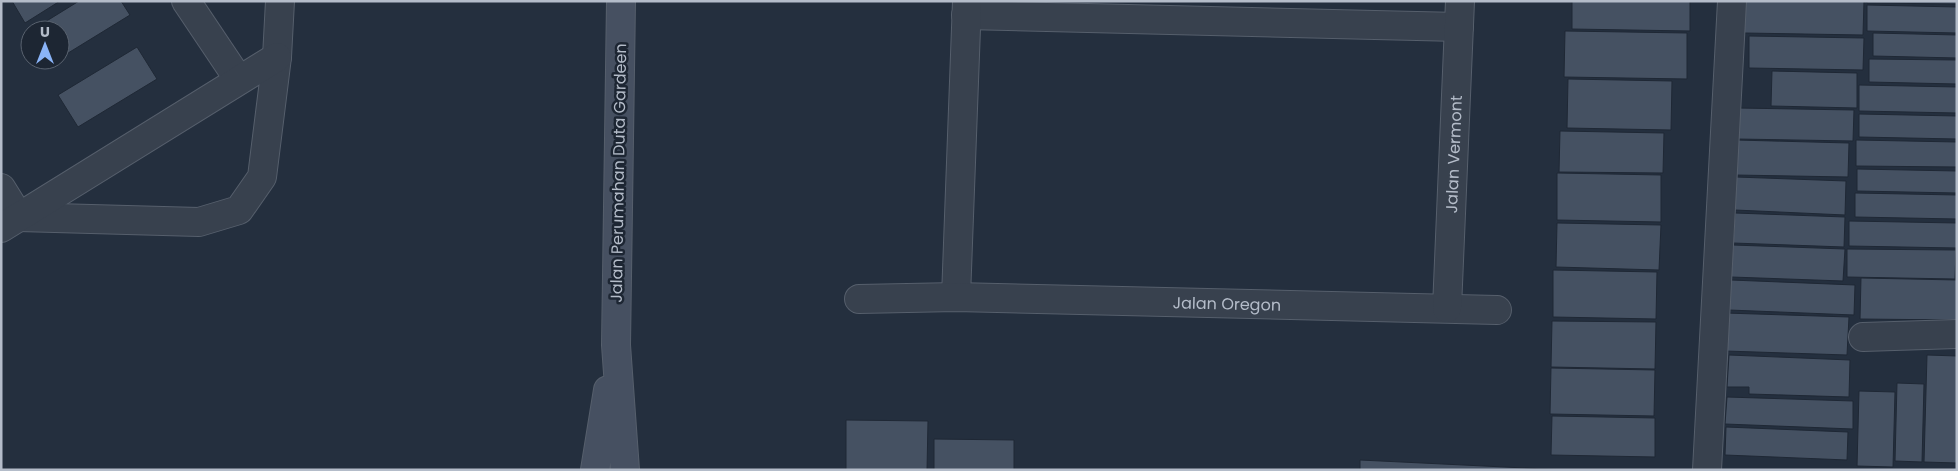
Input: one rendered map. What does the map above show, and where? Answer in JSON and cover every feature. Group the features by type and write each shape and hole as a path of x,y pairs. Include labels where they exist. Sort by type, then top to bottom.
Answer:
{"street":[{"path":"186,1 240,80"},
{"path":"10,222 200,222 240,210 262,177 277,57 280,1"},
{"name":"Jalan Perumahan Duta Gardeen","path":"621,1 616,344 625,470"},
{"path":"1707,470 1732,1"},
{"path":"956,297 967,8 1460,14"},
{"name":"Jalan Vermont","path":"1446,308 1460,14"},
{"path":"10,222 277,57"},
{"path":"1,188 10,222"},
{"name":"Jalan Oregon","path":"859,299 956,297 1496,310"},
{"path":"1863,336 1957,334"},
{"name":"Jalan Perumahan Duta Gardeen","path":"595,470 616,344"}],"building":[{"path":"12,1 60,1 30,20 23,20"},
{"path":"79,1 121,1 130,15 70,52 70,20 48,20"},
{"path":"1572,1 1690,1 1690,31 1572,29"},
{"path":"1745,1 1864,1 1863,35 1744,33"},
{"path":"1867,1 1957,1 1957,4 1867,3"},
{"path":"1867,5 1957,7 1957,33 1867,31"},
{"path":"1565,31 1687,33 1687,79 1564,77"},
{"path":"1873,33 1957,35 1957,58 1873,56"},
{"path":"1749,36 1864,38 1863,70 1749,68"},
{"path":"137,47 157,79 78,127 58,95"},
{"path":"1869,59 1957,60 1957,84 1869,82"},
{"path":"1772,71 1857,73 1857,108 1771,106"},
{"path":"1568,79 1672,81 1671,130 1567,128"},
{"path":"1859,85 1957,87 1957,113 1859,111"},
{"path":"1738,108 1854,110 1853,141 1737,139"},
{"path":"1859,114 1957,116 1957,139 1859,137"},
{"path":"1560,131 1664,133 1663,173 1559,172"},
{"path":"1736,140 1849,143 1848,177 1735,175"},
{"path":"1856,140 1957,142 1957,167 1856,166"},
{"path":"1857,169 1957,171 1957,193 1857,191"},
{"path":"1557,173 1661,175 1661,222 1557,220"},
{"path":"1736,177 1846,181 1845,215 1735,210"},
{"path":"1855,193 1957,195 1957,219 1855,217"},
{"path":"1735,213 1845,217 1844,247 1733,243"},
{"path":"1849,221 1957,223 1957,248 1849,246"},
{"path":"1557,223 1661,225 1659,270 1556,267"},
{"path":"1733,245 1845,249 1843,281 1731,277"},
{"path":"1847,249 1956,250 1955,279 1847,277"},
{"path":"1553,270 1657,272 1656,319 1553,317"},
{"path":"1861,278 1957,280 1957,320 1860,319"},
{"path":"1731,280 1855,285 1854,315 1729,310"},
{"path":"1725,313 1849,317 1847,355 1725,351"},
{"path":"1552,321 1656,322 1655,369 1551,367"},
{"path":"1729,355 1850,360 1849,397 1749,394 1749,387 1727,387"},
{"path":"1927,355 1957,356 1957,463 1924,462"},
{"path":"1551,368 1655,370 1654,416 1550,414"},
{"path":"1897,383 1924,384 1922,462 1895,461"},
{"path":"1859,391 1895,392 1893,467 1857,466"},
{"path":"1727,397 1853,401 1853,429 1725,424"},
{"path":"1552,416 1655,418 1655,457 1551,455"},
{"path":"846,420 928,421 927,470 846,470"},
{"path":"1726,427 1848,432 1847,460 1725,455"},
{"path":"934,439 1014,440 1014,470 934,470"},
{"path":"1360,460 1566,470 1360,470"}]}
